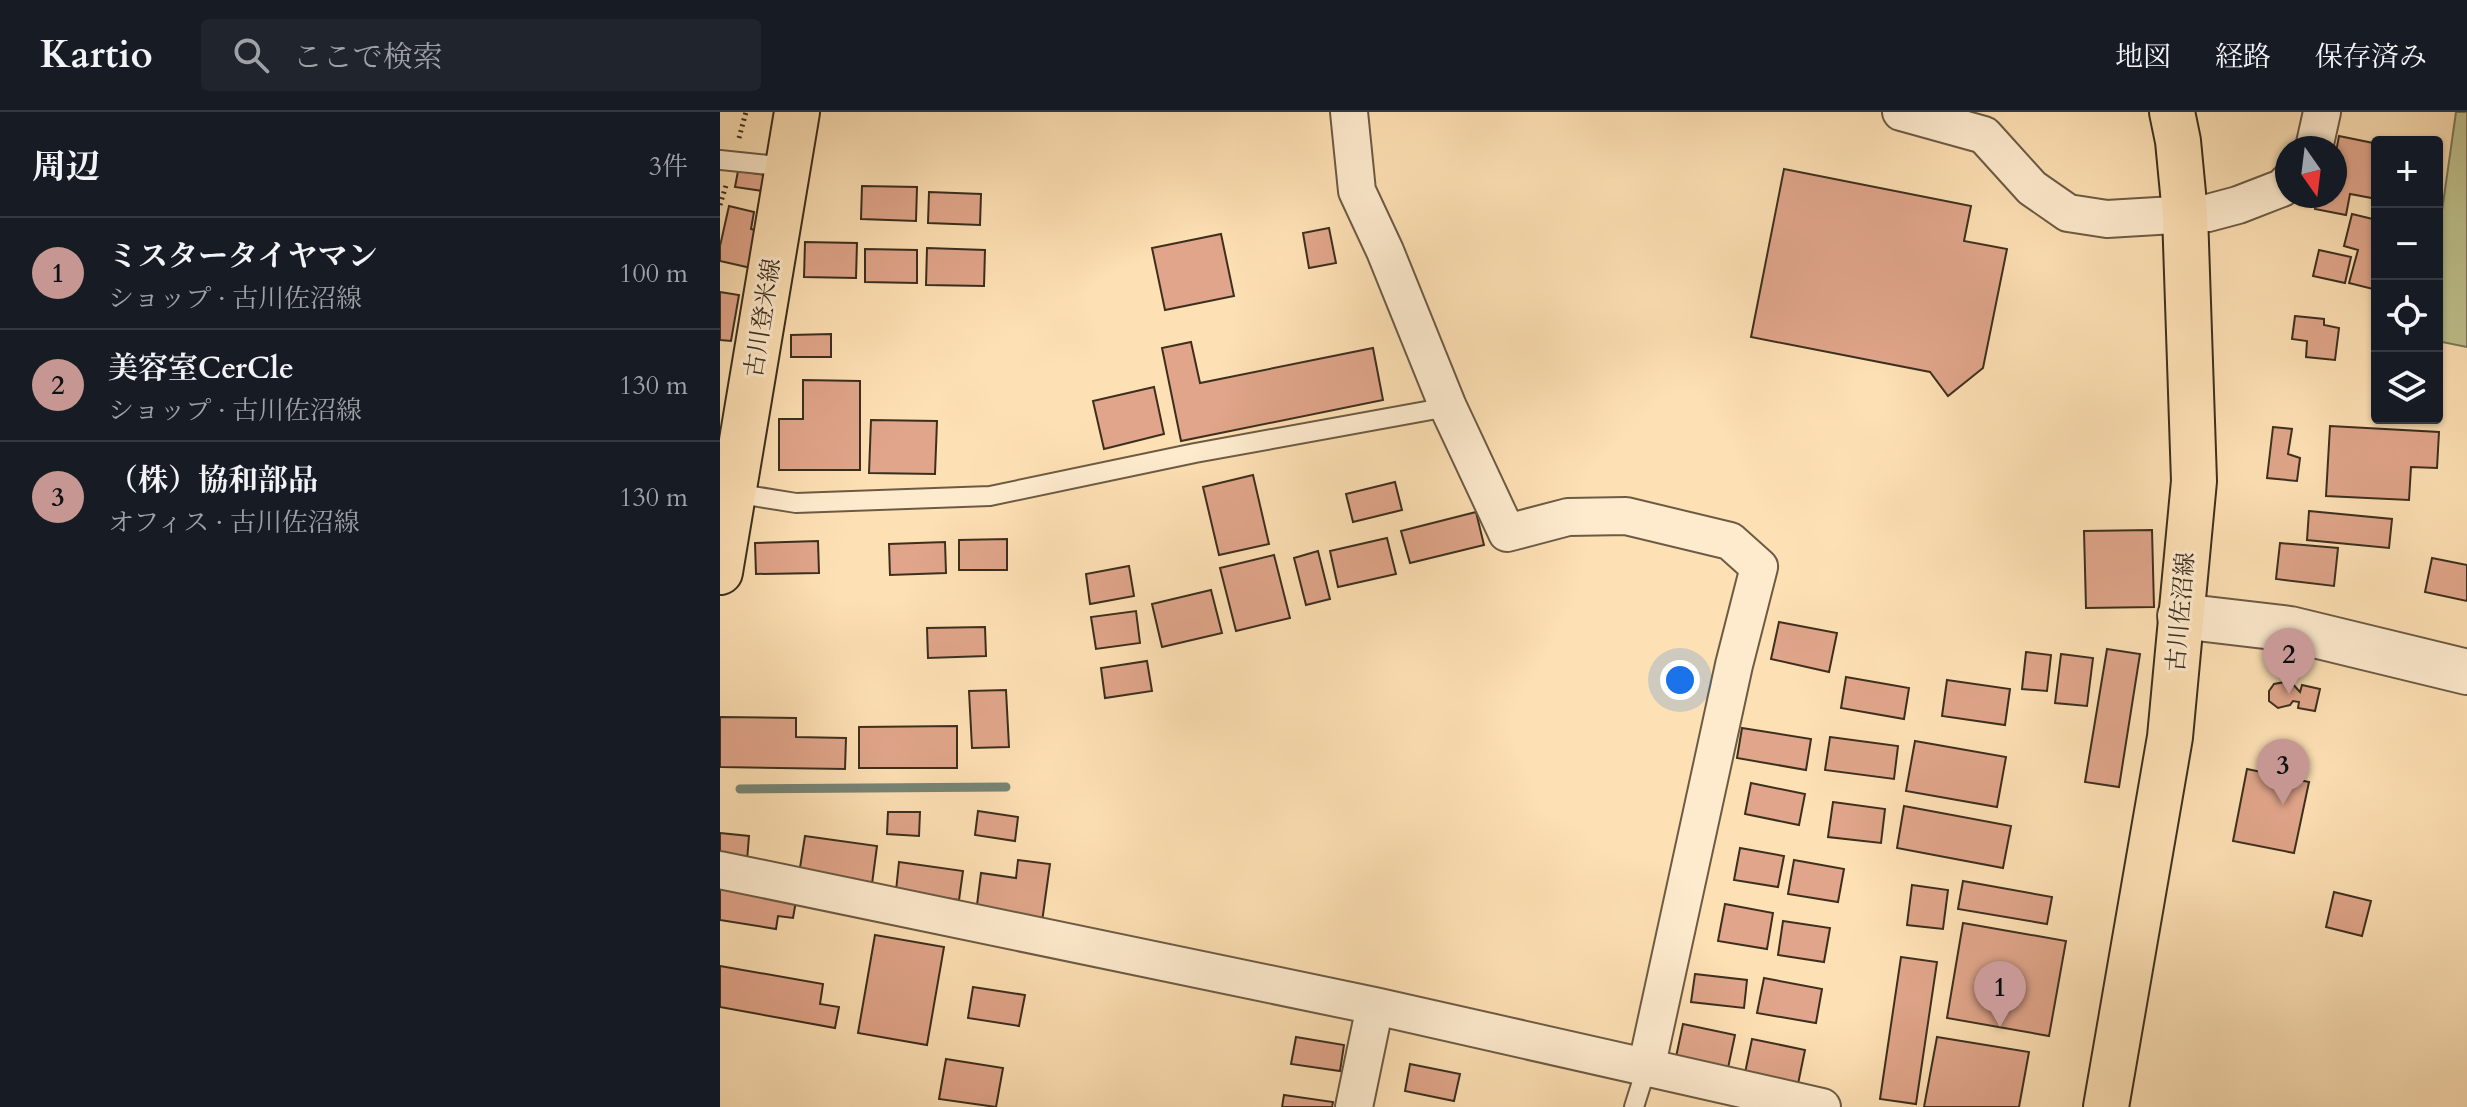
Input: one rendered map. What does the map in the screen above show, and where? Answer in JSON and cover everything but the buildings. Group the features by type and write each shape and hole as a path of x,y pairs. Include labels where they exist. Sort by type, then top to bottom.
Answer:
{"main road":[{"name":"古川登米線","path":"720,572 797,112"},
{"name":"古川佐沼線","path":"2106,1107 2170,737 2194,481 2185,214 2172,112"}],"street":[{"path":"1349,112 1357,191 1385,251 1448,407 1507,533 1568,517 1626,516 1730,541 1759,567 1734,665 1646,1069"},
{"path":"1901,112 1984,135 2032,188 2068,213 2107,219 2208,213 2275,191"},
{"path":"2317,136 2322,112"},
{"path":"2180,616 2290,629 2467,672"},
{"path":"720,870 1375,1006 1822,1107"},
{"path":"1354,1107 1375,1006"}],"lane":[{"path":"720,160 788,167"},
{"path":"734,493 796,503 990,496 1195,453 1448,407"},
{"path":"1634,1107 1646,1069"}],"green space":[{"path":"2456,112 2467,112 2467,347 2443,342 2443,204"}],"waterway":[{"path":"740,789 1006,787"}],"place":[{"name":"美容室CerCle","path":"2289,694"},
{"name":"（株）協和部品","path":"2283,805"},
{"name":"ミスタータイヤマン","path":"2000,1027"}]}
